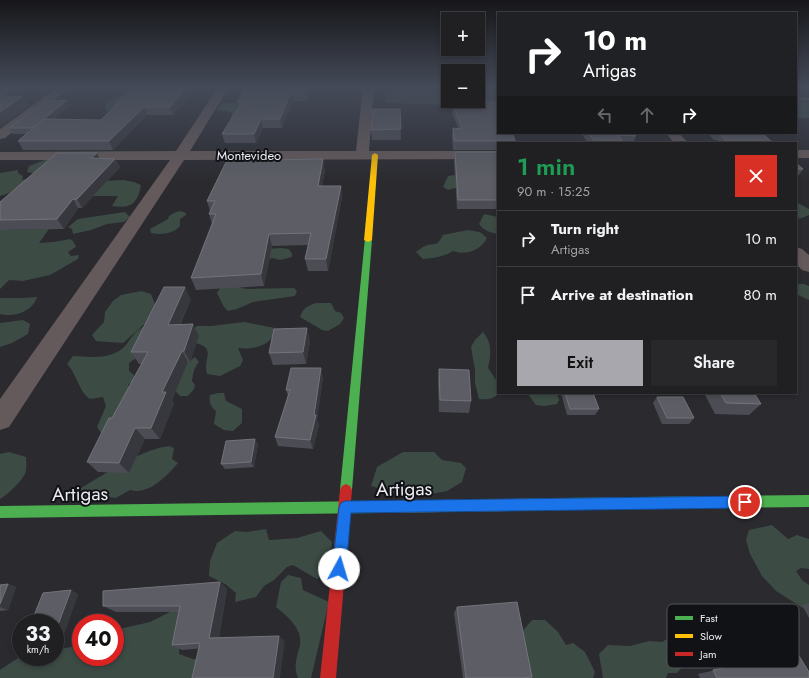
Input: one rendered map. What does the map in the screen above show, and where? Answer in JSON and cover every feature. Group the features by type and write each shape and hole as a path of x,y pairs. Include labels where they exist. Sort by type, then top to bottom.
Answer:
{"street":[{"path":"0,135 23,119"},
{"path":"0,419 204,119"},
{"path":"328,678 345,507 368,155 369,119"},
{"path":"673,134 680,142"},
{"path":"797,154 809,154"},
{"name":"Montevideo","path":"0,156 497,155"},
{"path":"797,254 809,266"},
{"name":"Artigas","path":"0,512 809,501"}],"shaded area":[{"path":"54,159 63,161 90,161 88,167 82,172 65,178 31,183 0,196 0,173 18,170 18,173 23,176 22,180 26,179 38,174 27,172 29,166 45,160"},
{"path":"461,174 459,187 448,190 443,187 448,176"},
{"path":"123,180 141,185 138,197 132,204 124,207 112,206 118,196 92,196 105,181"},
{"path":"797,203 809,209 809,215 797,219"},
{"path":"181,211 186,213 186,215 180,219 180,226 177,229 167,233 151,233 150,229 168,219 169,216"},
{"path":"125,212 130,217 124,222 107,224 91,230 73,234 72,229 68,227 78,219"},
{"path":"484,214 497,217 497,234 487,231 479,224"},
{"path":"0,223 7,226 5,230 49,229 39,243 70,239 76,247 68,252 71,256 79,255 78,259 50,275 23,281 9,280 0,289"},
{"path":"468,230 480,232 487,238 481,246 473,251 463,253 453,251 435,258 423,259 416,252 424,246 436,244 443,235"},
{"path":"281,248 289,249 292,257 280,260 273,258 266,259 252,250"},
{"path":"239,283 241,288 248,289 294,288 297,291 295,296 253,302 228,311 224,307 217,293 222,285"},
{"path":"797,284 809,286 809,300 797,294"},
{"path":"141,291 151,294 158,312 123,343 96,341 92,335 104,322 105,312 113,301 121,295"},
{"path":"37,297 32,306 27,310 11,315 0,314 0,298"},
{"path":"316,303 331,303 335,311 341,313 344,318 340,324 328,331 322,330 300,317 302,311 310,305"},
{"path":"23,320 30,324 28,334 12,343 0,347 0,323"},
{"path":"179,322 182,326 129,363 129,371 134,375 133,381 128,385 133,397 108,434 101,433 97,427 106,406 103,397 90,399 86,396 67,364 73,356 101,356 115,353 126,345 133,335 147,325"},
{"path":"244,322 275,328 274,334 267,343 261,346 238,348 243,360 240,366 220,376 207,374 207,351 205,347 200,344 192,342 189,332 197,326"},
{"path":"483,332 488,340 490,358 488,368 497,382 498,394 490,399 479,399 475,383 475,370 471,347 475,340"},
{"path":"195,357 199,362 195,369 192,381 195,385 194,389 188,396 180,396 171,386 175,371"},
{"path":"224,393 226,401 242,409 242,423 233,431 224,430 214,424 216,411 210,404 210,395"},
{"path":"528,394 557,394 559,400 557,404 544,406 536,405"},
{"path":"169,446 174,448 172,459 178,463 169,473 150,487 144,490 130,490 116,498 101,496 87,500 81,493 81,488 134,457"},
{"path":"9,452 26,457 26,470 20,482 0,499 0,454"},
{"path":"403,452 434,452 442,460 461,463 466,468 462,482 447,491 426,495 406,496 371,486 377,467"},
{"path":"772,525 788,539 797,535 809,539 809,569 801,568 796,571 802,580 809,585 809,612 799,606 799,604 796,604 776,591 762,576 750,554 746,540 749,530"},
{"path":"266,529 269,540 297,538 321,531 332,542 329,572 317,579 293,565 287,567 274,580 264,586 256,597 235,602 236,593 225,584 209,576 210,561 217,543 235,531 247,532"},
{"path":"288,575 301,578 303,590 329,602 311,678 298,678 296,665 300,645 299,634 293,623 276,607 281,582"},
{"path":"178,608 181,618 179,654 193,659 200,659 199,678 0,678 0,670 12,662 12,666 64,666 64,648 72,647 72,666 124,666 124,628 150,622"},
{"path":"532,620 545,620 558,632 566,645 573,643 585,652 595,672 593,678 520,678 520,634"},
{"path":"667,639 667,668 682,668 677,673 668,673 666,678 603,678 599,654 608,645 630,646 649,641 662,642"}],"building":[{"path":"22,119 44,119 33,128 9,128"},
{"path":"44,119 101,120 102,119 132,119 109,141 18,141"},
{"path":"232,119 280,119 261,119 254,134 222,134"},
{"path":"372,119 400,119 401,129 371,130"},
{"path":"458,119 497,119 497,134 512,134 516,142 454,141 453,128 462,129"},
{"path":"589,134 635,134 636,136 618,135 623,142 595,142"},
{"path":"720,134 763,134 772,142 727,142"},
{"path":"455,152 497,152 497,200 458,200"},
{"path":"57,153 97,153 91,158 115,159 77,199 73,199 57,219 0,220 0,202"},
{"path":"264,155 262,160 323,159 318,186 341,186 326,259 305,259 311,233 269,234 261,274 191,278 216,214 209,214 215,201 207,201 229,156"},
{"path":"797,164 803,169 797,169"},
{"path":"164,287 185,287 168,325 193,324 184,351 182,351 162,392 166,392 151,428 135,428 119,463 87,462 109,418 112,418 148,352 131,352"},
{"path":"307,328 303,352 269,353 274,329"},
{"path":"291,368 321,368 314,415 316,415 310,440 275,437 290,390 286,390"},
{"path":"439,369 469,370 471,401 440,400"},
{"path":"565,394 593,394 599,409 570,409"},
{"path":"721,394 755,394 761,404 726,403"},
{"path":"657,397 683,397 694,418 667,418"},
{"path":"255,439 251,462 221,464 226,441"},
{"path":"220,582 209,638 279,636 273,678 192,678 200,643 172,645 180,606 103,606 103,591"},
{"path":"8,584 0,604 0,585"},
{"path":"71,590 62,614 35,614 43,593"},
{"path":"517,602 532,677 466,678 457,607"},
{"path":"799,656 809,672 809,678 717,678 713,670 722,668 799,668"}],"traffic: fast":[{"path":"346,490 368,240"},
{"path":"566,504 809,501"},
{"path":"0,512 375,507"}],"traffic: slow":[{"path":"368,240 375,155"},
{"path":"375,507 566,504"}],"traffic: jam":[{"path":"328,678 346,490"}],"route":[{"path":"339,569 345,507 745,502"}]}
